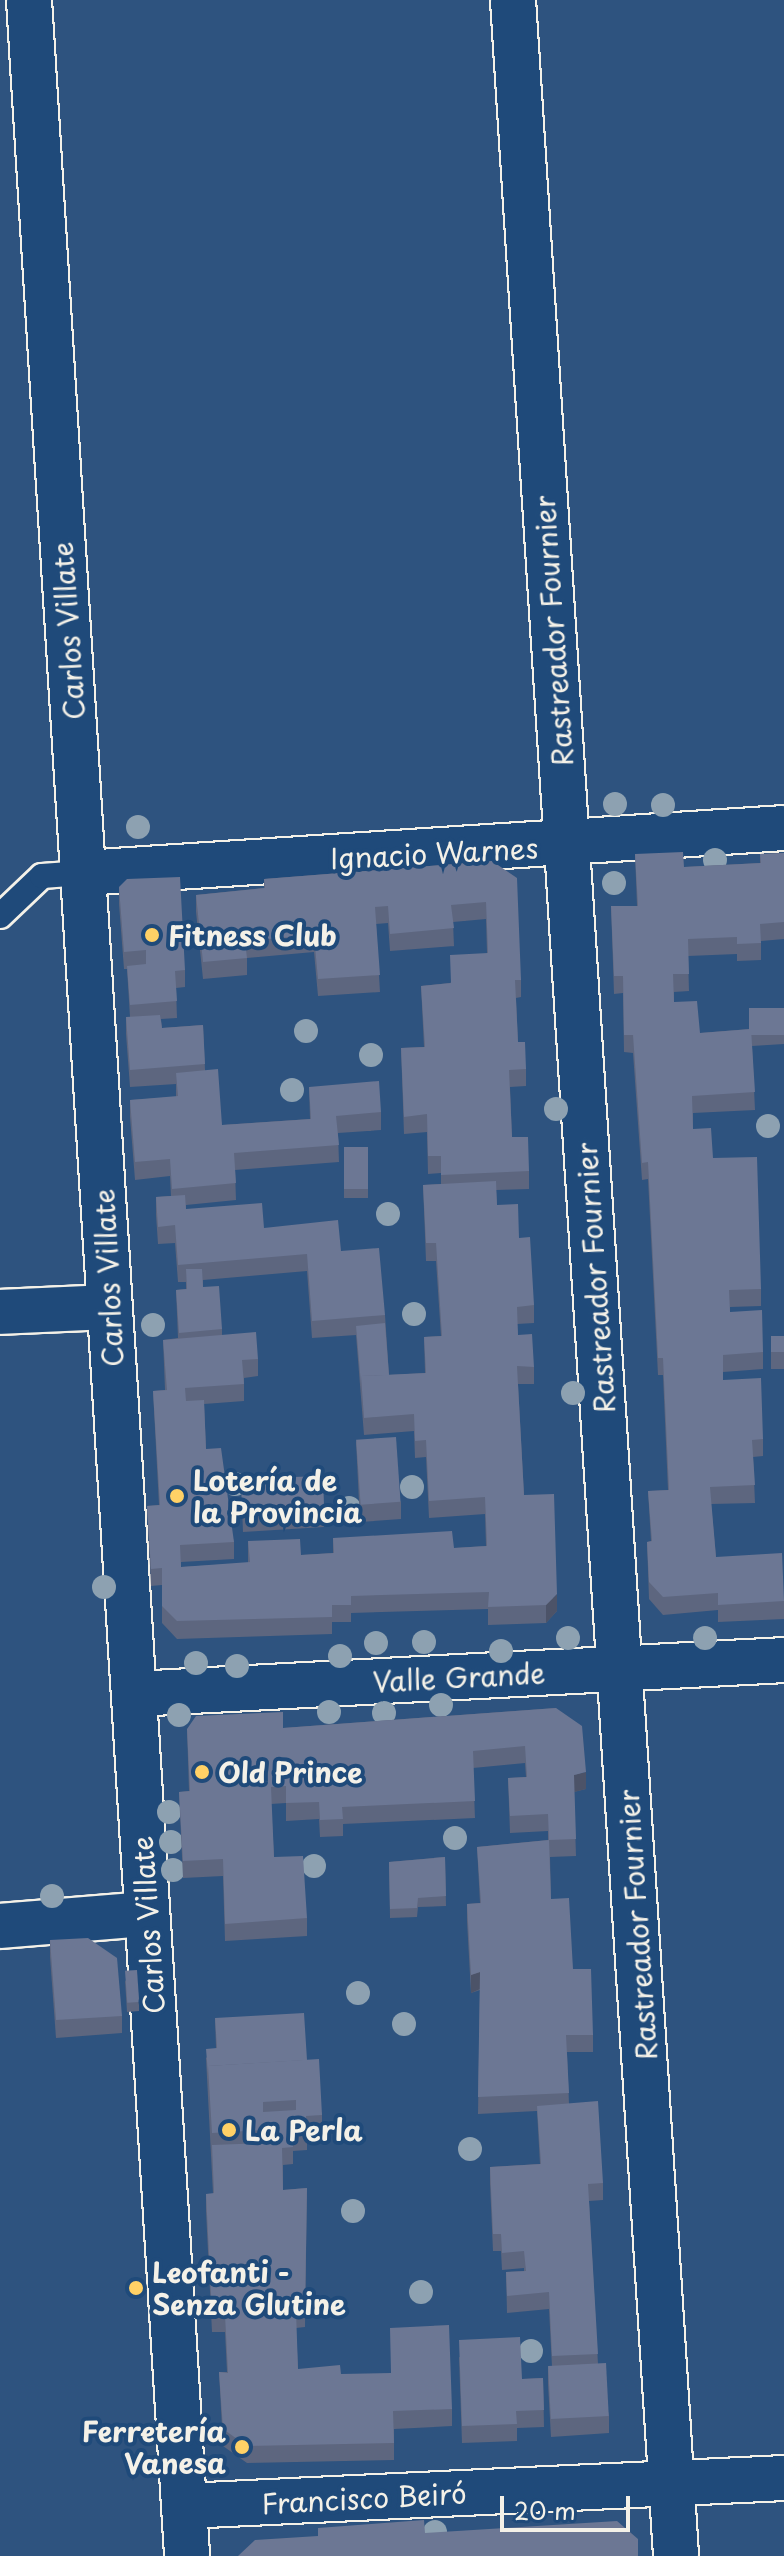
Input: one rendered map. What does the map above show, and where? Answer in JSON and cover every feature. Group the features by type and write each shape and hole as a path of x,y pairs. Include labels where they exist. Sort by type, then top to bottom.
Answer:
{"street":[{"name":"Carlos Villate","path":"29,0 187,2556"},
{"name":"Rastreador Fournier","path":"513,0 676,2556"},
{"name":"Ignacio Warnes","path":"83,873 567,845 784,828"},
{"path":"0,1312 109,1307"},
{"name":"Valle Grande","path":"134,1694 784,1660"},
{"path":"0,1926 147,1914"},
{"name":"Francisco Beiró","path":"184,2506 784,2478"}],"lane":[{"path":"0,916 42,876 83,873"}],"building":[{"path":"683,852 684,867 761,863 760,854 784,853 784,922 760,924 761,943 737,944 737,937 688,939 689,974 673,974 674,1002 697,1001 700,1033 751,1029 755,1092 692,1096 693,1129 711,1128 713,1158 757,1157 761,1289 729,1290 730,1312 762,1310 763,1352 723,1355 723,1380 761,1378 763,1439 752,1440 755,1485 710,1487 716,1557 782,1553 784,1601 718,1605 718,1593 663,1597 649,1582 647,1542 652,1541 648,1491 669,1490 663,1358 658,1358 648,1162 642,1163 633,1035 624,1035 623,976 614,976 611,906 638,906 635,854"},
{"path":"492,861 517,878 521,980 515,980 518,1042 525,1042 526,1069 509,1070 512,1137 528,1137 529,1171 441,1175 441,1156 428,1156 427,1114 404,1117 401,1048 425,1047 421,986 451,983 450,955 488,953 486,902 451,905 454,928 390,934 388,906 375,907 380,975 318,979 314,935 245,941 247,958 203,962 196,895 265,888 264,879"},
{"path":"180,877 185,970 175,971 177,1001 130,1005 127,966 146,964 146,950 124,952 119,887 127,879"},
{"path":"749,1008 784,1008 784,1035 749,1035"},
{"path":"160,1015 162,1028 203,1025 205,1064 130,1070 126,1017"},
{"path":"218,1069 222,1125 311,1119 309,1087 379,1081 381,1112 336,1116 339,1145 234,1153 236,1183 172,1189 170,1159 135,1162 130,1100 178,1096 176,1073"},
{"path":"344,1147 368,1147 368,1189 344,1189"},
{"path":"496,1181 497,1205 518,1204 519,1238 530,1237 534,1305 517,1307 518,1335 532,1334 534,1367 517,1366 524,1495 554,1494 557,1594 546,1605 488,1607 489,1592 351,1596 351,1605 332,1605 332,1617 177,1621 162,1606 162,1568 151,1569 147,1506 160,1505 153,1391 167,1390 163,1340 256,1332 258,1359 242,1360 244,1384 185,1388 186,1401 204,1400 206,1449 221,1448 234,1542 180,1545 181,1567 250,1562 248,1541 300,1539 301,1555 334,1553 333,1538 452,1531 454,1548 487,1546 485,1497 429,1501 426,1440 415,1441 414,1414 364,1418 361,1376 426,1373 424,1337 442,1336 436,1243 426,1243 423,1185"},
{"path":"185,1195 186,1209 262,1203 264,1228 338,1220 341,1251 379,1248 385,1315 312,1321 307,1254 178,1265 175,1225 158,1227 156,1197"},
{"path":"186,1269 202,1269 203,1287 219,1286 222,1329 179,1333 176,1290 187,1289"},
{"path":"385,1323 389,1375 361,1376 361,1384 356,1326"},
{"path":"771,1336 784,1336 784,1352 771,1352"},
{"path":"396,1437 401,1502 361,1505 356,1440"},
{"path":"323,1476 324,1510 242,1513 241,1479"},
{"path":"556,1708 582,1726 586,1772 574,1775 576,1839 549,1840 548,1814 510,1816 508,1778 527,1777 525,1746 473,1751 475,1801 342,1807 343,1819 320,1820 319,1802 286,1803 286,1786 271,1787 274,1857 303,1856 307,1918 225,1924 223,1859 183,1861 179,1792 190,1791 187,1729 196,1716 283,1712 283,1728"},
{"path":"549,1840 551,1899 569,1898 573,1969 591,1969 593,2035 566,2035 569,2093 478,2097 480,1972 471,1975 467,1904 481,1903 477,1847"},
{"path":"445,1857 446,1896 418,1898 417,1908 390,1909 389,1862"},
{"path":"88,1938 117,1958 122,2016 56,2020 50,1940"},
{"path":"137,1970 139,2002 127,2003 125,1971"},
{"path":"304,2013 307,2060 208,2066 208,2074 206,2049 217,2048 215,2018"},
{"path":"319,2059 322,2115 306,2116 307,2133 293,2134 293,2147 282,2148 283,2190 307,2188 305,2310 296,2311 298,2369 340,2365 341,2374 391,2373 390,2328 449,2325 452,2409 393,2411 394,2443 247,2446 223,2429 219,2372 228,2373 225,2315 212,2315 206,2194 214,2193 212,2145 265,2143 264,2130 212,2133 208,2066","holes":["296,2100 296,2110 263,2112 263,2102"]},
{"path":"598,2101 603,2183 588,2184 598,2354 552,2356 549,2292 507,2296 506,2272 526,2271 524,2251 502,2253 501,2234 493,2234 490,2167 541,2164 537,2106"},
{"path":"520,2337 522,2379 543,2378 544,2410 516,2411 517,2424 462,2426 459,2340"},
{"path":"606,2363 609,2416 551,2419 548,2366"},
{"path":"424,2520 425,2533 617,2521 638,2539 638,2556 318,2556 318,2528"},
{"path":"318,2536 318,2556 238,2556 255,2540"}],"place":[{"name":"Fitness Club","path":"152,935"},
{"name":"Lotería de la Provincia","path":"177,1496"},
{"name":"Old Prince","path":"202,1772"},
{"name":"La Perla","path":"229,2130"},
{"name":"Leofanti - Senza Glutine","path":"136,2288"},
{"name":"Ferretería Vanesa","path":"242,2447"}]}
